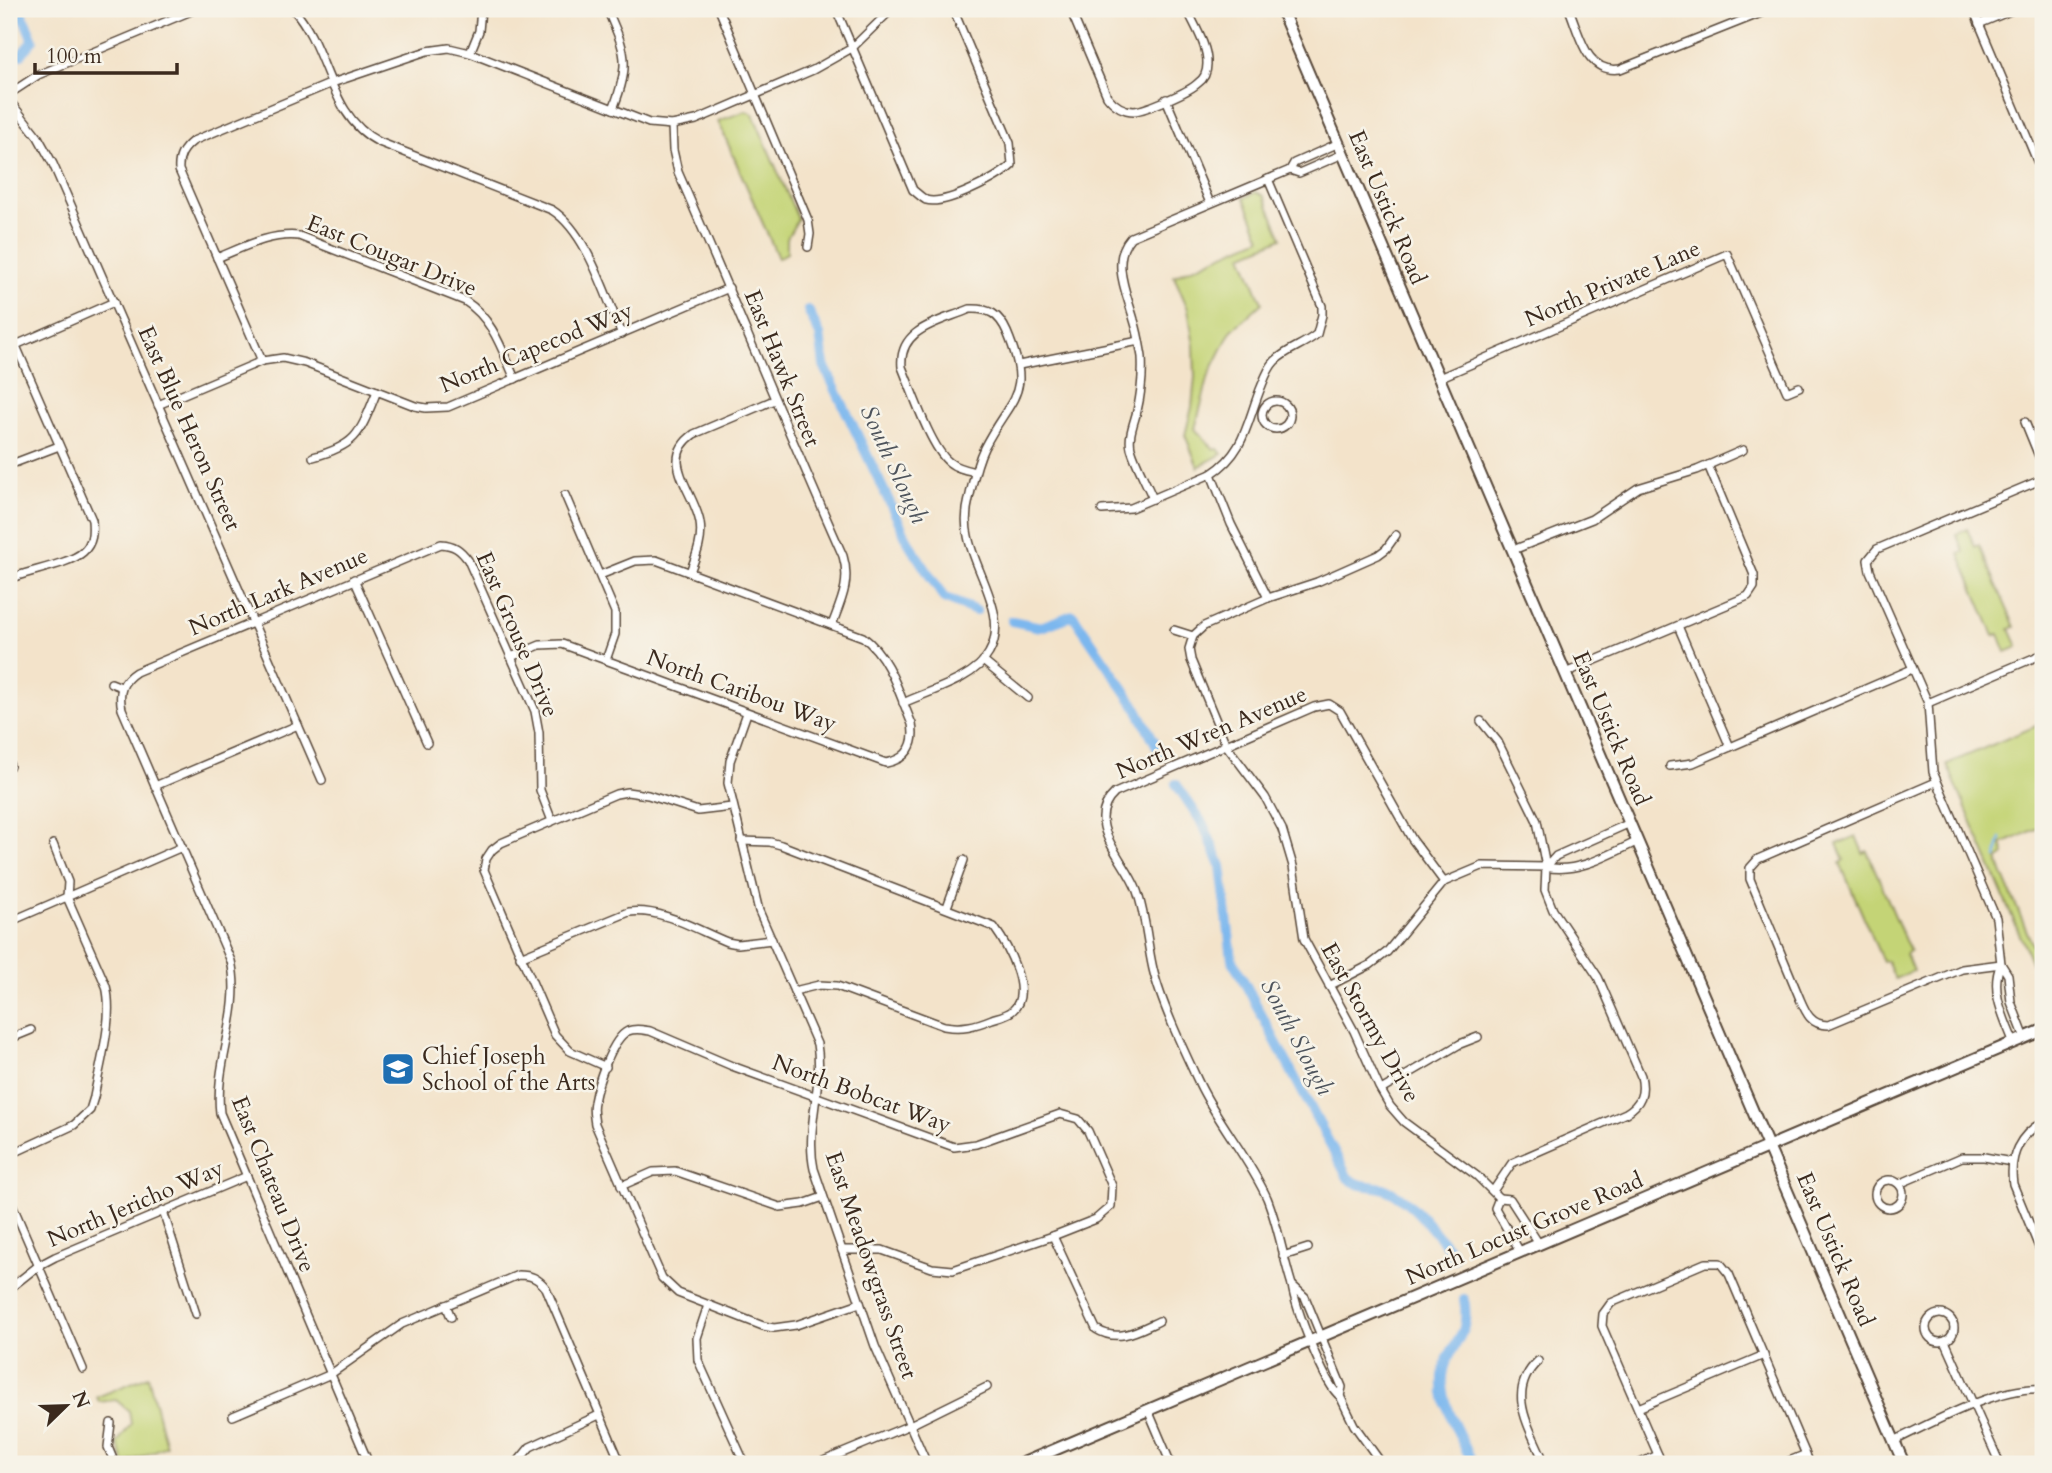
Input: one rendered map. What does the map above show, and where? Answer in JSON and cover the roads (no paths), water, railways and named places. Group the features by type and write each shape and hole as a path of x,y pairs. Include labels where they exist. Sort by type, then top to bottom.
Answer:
{"main road":[{"name":"East Ustick Road","path":"1281,9 1904,1464"},
{"name":"North Locust Grove Road","path":"1021,1464 2043,1030"}],"street":[{"path":"9,93 37,75 196,9"},
{"path":"293,9 311,35 346,113 368,137 561,216 581,241 622,334"},
{"path":"470,53 479,31 481,9"},
{"path":"607,9 624,52 625,70 613,109"},
{"path":"719,9 808,220 808,247"},
{"path":"836,9 913,190 925,200 936,201 947,199 1003,174 1012,165 1010,143 953,9"},
{"path":"262,361 180,170 181,155 193,141 332,83 438,49 470,53 649,123 672,125 696,120 813,70 852,48 892,9"},
{"path":"1070,9 1107,96 1122,109 1142,109 1166,99 1193,87 1205,74 1208,64 1206,52 1187,9"},
{"path":"1569,9 1591,61 1606,71 1620,69 1771,9"},
{"path":"1973,9 2043,175"},
{"path":"1979,24 2015,9"},
{"path":"1166,99 1210,203"},
{"name":"East Blue Heron Street","path":"9,100 46,149 322,780"},
{"name":"East Hawk Street","path":"672,125 678,172 846,567 845,589 832,625"},
{"path":"1153,499 1130,447 1131,428 1141,385 1142,360 1121,270 1125,244 1131,237 1290,170 1294,163 1341,149"},
{"path":"1290,170 1300,173 1341,149"},
{"path":"1102,510 1131,508 1211,474 1232,458 1247,431 1254,406 1275,361 1317,334 1322,306 1268,179"},
{"name":"East Cougar Drive","path":"217,258 267,238 299,236 465,301 489,323 515,379"},
{"name":"North Private Lane","path":"1439,378 1727,254 1787,392 1798,387"},
{"name":"North Capecod Way","path":"158,405 262,361 294,359 415,406 437,408 458,403 729,288"},
{"path":"12,347 114,302"},
{"path":"600,575 645,559 667,563 863,637 872,644 885,662 903,703 966,675 983,661 994,642 995,620 968,535 967,513 975,472 984,447 1019,387 1019,365 1003,323 990,311 970,309 916,332 903,346 901,367 936,447 955,467 975,472"},
{"path":"9,330 12,347 92,520 93,533 89,545 75,557 9,579"},
{"path":"1019,365 1139,341"},
{"path":"313,457 336,451 354,439 365,421 377,391"},
{"path":"690,572 701,533 697,511 677,460 679,450 685,440 694,434 774,400"},
{"path":"1271,401 1282,401 1290,410 1290,421 1282,428 1271,428 1263,420 1263,409 1271,401"},
{"path":"1254,406 1263,409"},
{"path":"2025,422 2043,466"},
{"path":"9,465 59,446"},
{"path":"1513,550 1592,519 1638,488 1708,466 1743,450"},
{"path":"1565,673 1748,596 1754,587 1754,575 1708,466"},
{"path":"1211,474 1231,524 1268,598"},
{"path":"2025,1038 2011,1002 2008,975 2001,964 1996,918 1936,782 1931,763 1928,704 1870,571 1869,557 1877,549 2043,479"},
{"path":"565,495 612,601 617,623 606,660"},
{"path":"1174,630 1193,636 1204,626 1378,555 1396,535"},
{"name":"North Lark Avenue","path":"121,687 127,678 136,672 354,579 441,544 456,547"},
{"name":"East Grouse Drive","path":"456,547 468,559 538,722 540,790 552,821"},
{"path":"354,579 427,743"},
{"path":"1678,626 1730,747"},
{"name":"East Stormy Drive","path":"1193,636 1189,649 1191,660 1226,745 1265,797 1282,829 1293,866 1304,939 1354,1031 1390,1106 1405,1122 1477,1176 1499,1198 1510,1199 1539,1244"},
{"name":"North Caribou Way","path":"511,657 540,645 572,647 886,763 897,761 906,755 912,746 912,724 903,703"},
{"path":"1928,704 2043,654"},
{"path":"983,661 1028,698"},
{"path":"1670,766 1693,763 1912,669"},
{"path":"111,683 121,687"},
{"name":"East Chateau Drive","path":"121,687 122,709 227,951 233,972 234,994 218,1093 220,1113 369,1464"},
{"name":"North Wren Avenue","path":"1283,1256 1266,1198 1204,1092 1158,986 1140,900 1127,869 1104,831 1103,808 1115,793 1314,707 1329,705 1340,711 1412,839 1444,882"},
{"name":"East Meadowgrass Street","path":"747,713 728,772 733,807 759,911 817,1044 819,1066 811,1158 875,1346 928,1464"},
{"path":"1481,721 1498,742 1537,821 1546,867 1545,890 1549,900 1603,986 1644,1087 1642,1098 1626,1113 1512,1163 1493,1192"},
{"path":"155,786 298,725"},
{"path":"1936,782 1758,859 1749,868 1750,879 1800,999 1808,1016 1816,1023 1828,1025 1962,969 2001,964"},
{"path":"606,1067 580,1056 562,1044 555,1035 484,870 486,859 501,843 616,794 627,792 648,795 698,811 733,807"},
{"path":"1546,867 1556,856 1630,823"},
{"path":"741,841 781,845 994,927 1001,936 1022,989 1020,1000 1012,1012 974,1026 957,1028 944,1026 837,986 819,985 794,991"},
{"path":"1329,986 1370,965 1387,952 1444,882 1482,866 1546,867 1560,870 1583,865 1638,841"},
{"path":"9,1155 74,1125 90,1110 110,1000 67,897 68,882 53,844"},
{"path":"9,922 182,847"},
{"path":"947,907 964,860"},
{"path":"520,957 629,912 640,910 661,915 727,942 738,944 772,940"},
{"path":"2001,964 1995,977 2000,1005 2014,1042"},
{"name":"North Bobcat Way","path":"860,1303 796,1325 774,1328 678,1293 662,1278 595,1124 593,1113 596,1092 620,1037 639,1029 650,1031 732,1066 954,1147 976,1144 1060,1114 1073,1116 1088,1131 1112,1186 1113,1203 1096,1219 1053,1236"},
{"path":"9,1039 31,1030"},
{"path":"1381,1090 1460,1044 1478,1037"},
{"path":"2043,1122 2019,1142 2012,1162 2013,1184 2043,1257"},
{"path":"1899,1184 1903,1194 1899,1204 1889,1208 1879,1204 1875,1194 1879,1183 1889,1180 1899,1184 1962,1157 1984,1157 2012,1162"},
{"path":"621,1186 653,1172 675,1171 780,1207 803,1204 823,1197"},
{"name":"North Jericho Way","path":"9,1289 38,1266 247,1176"},
{"path":"9,1197 83,1369"},
{"path":"1499,1198 1495,1208 1520,1252"},
{"path":"163,1211 196,1314"},
{"path":"842,1250 882,1250 932,1268 953,1269 1053,1236 1096,1329 1105,1335 1116,1337 1159,1321"},
{"path":"1308,1248 1283,1256 1292,1285 1305,1297 1316,1338 1342,1387 1340,1396 1354,1425 1382,1464"},
{"path":"1662,1464 1602,1326 1602,1314 1611,1303 1705,1263 1720,1264 1729,1274 1810,1464"},
{"path":"233,1416 331,1374 392,1329 518,1275 529,1275 539,1279 546,1288 621,1464"},
{"path":"446,1305 451,1317"},
{"path":"708,1305 697,1338 698,1360 745,1464"},
{"path":"1934,1314 1945,1314 1953,1322 1953,1334 1945,1341 1934,1341 1926,1333 1926,1322 1934,1314"},
{"path":"1945,1341 2000,1464"},
{"path":"1638,1408 1764,1355"},
{"path":"1538,1361 1523,1379 1520,1402 1545,1464"},
{"path":"816,1464 910,1424 987,1387"},
{"path":"1894,1441 2015,1390 2043,1388"},
{"path":"1148,1410 1171,1464"},
{"path":"516,1464 530,1447 599,1415"},
{"path":"111,1423 108,1447 115,1464"},
{"path":"1782,1464 1806,1454"},
{"path":"1638,1464 1658,1455"}],"waterway":[{"path":"20,9 33,40 21,55"},
{"name":"South Slough","path":"808,310 820,335 824,365 910,545 944,598 976,611"},
{"name":"South Slough","path":"1012,621 1041,627 1073,615 1136,707 1162,756"},
{"name":"South Slough","path":"1176,784 1203,824 1221,866 1232,959 1348,1178 1362,1185 1385,1189 1404,1200 1451,1251 1453,1258"},
{"path":"1996,858 2001,838"},
{"name":"South Slough","path":"1464,1299 1465,1324 1445,1365 1443,1386 1453,1421 1473,1464"}],"place":[{"name":"Chief Joseph School of the Arts","path":"398,1069"}]}
